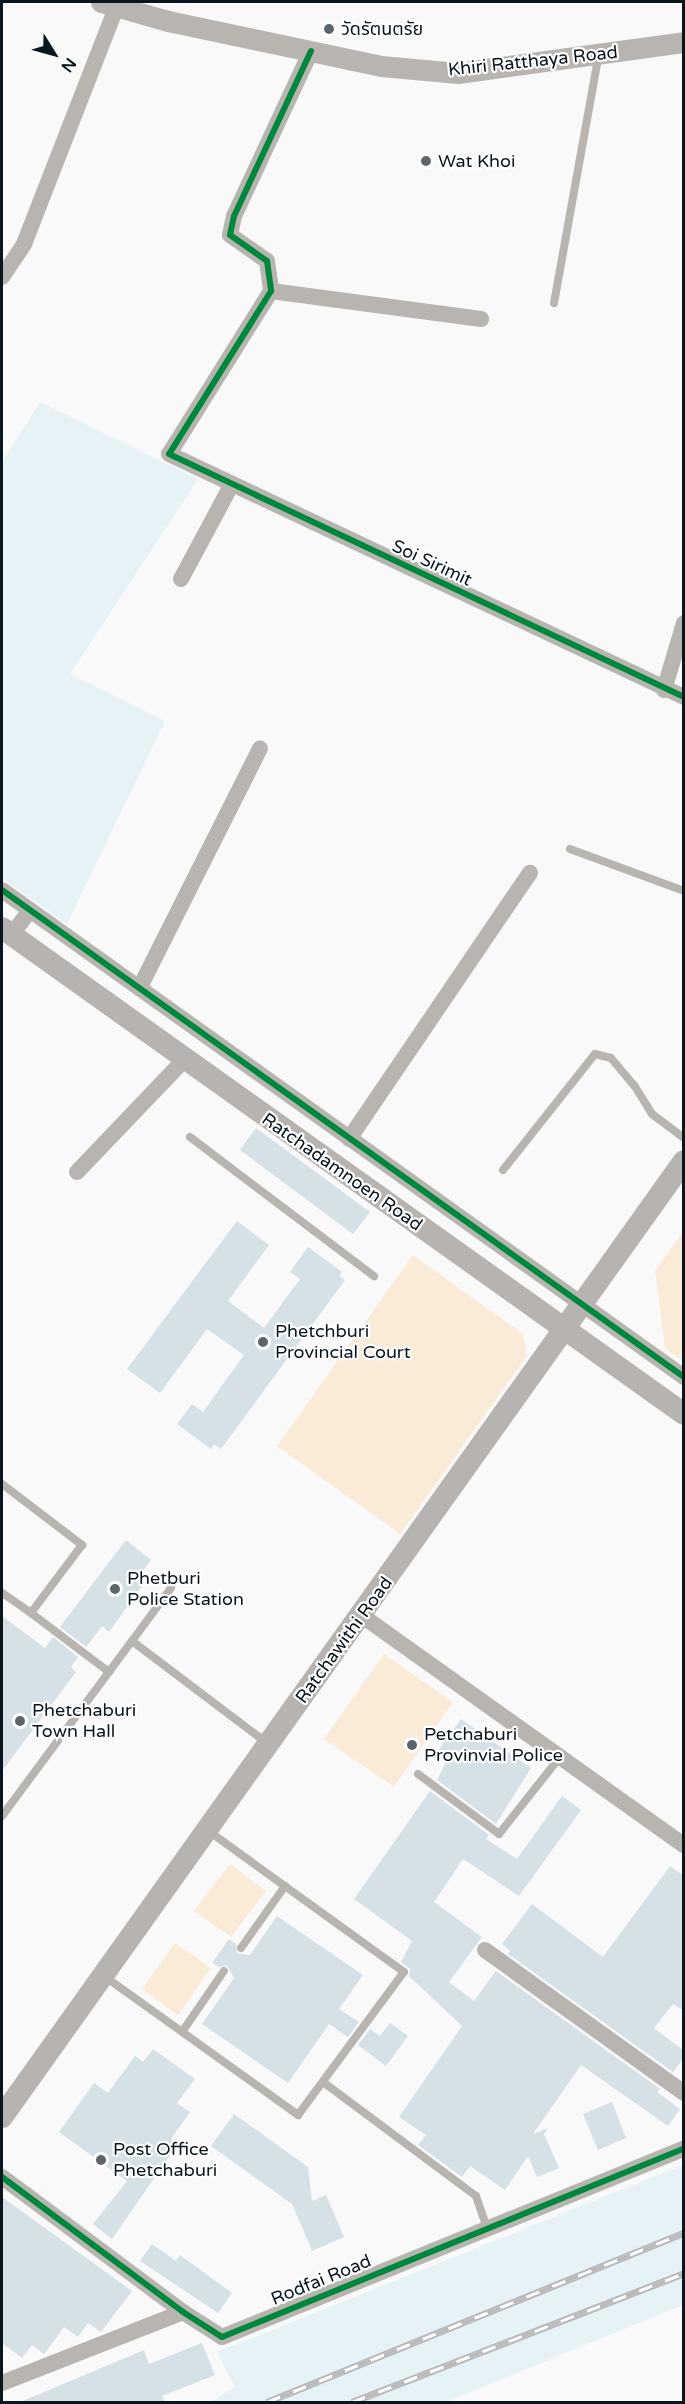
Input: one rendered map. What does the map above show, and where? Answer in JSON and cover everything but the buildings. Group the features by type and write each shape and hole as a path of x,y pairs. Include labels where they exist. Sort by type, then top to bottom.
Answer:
{"main road":[{"name":"Ratchadamnoen Road","path":"6,931 183,1061 684,1414"},
{"name":"Ratchawithi Road","path":"2,2117 684,1161"}],"street":[{"name":"Khiri Ratthaya Road","path":"109,4 168,21 381,66 458,73 684,42"},
{"path":"2,278 24,244 109,4"},
{"path":"311,51 234,216 230,235 267,261 271,291 481,319"},
{"name":"Soi Sirimit","path":"271,291 169,454 664,690 684,697"},
{"path":"181,579 232,484"},
{"path":"664,690 684,622"},
{"path":"140,987 260,748"},
{"path":"349,1139 530,873"},
{"path":"2,890 684,1377"},
{"path":"6,931 30,911"},
{"path":"77,1172 183,1061"},
{"path":"349,1178 368,1153"},
{"path":"361,1615 684,1845"},
{"path":"484,1950 684,2093"},
{"name":"Rodfai Road","path":"2,2177 183,2312 222,2337 684,2148"},
{"path":"2,2383 183,2312"}],"lane":[{"path":"554,303 599,54"},
{"path":"570,849 684,891"},
{"path":"503,1170 595,1054 611,1058 652,1114 684,1138"},
{"path":"190,1137 374,1276"},
{"path":"2,1484 82,1545 31,1613"},
{"path":"2,1816 171,1588"},
{"path":"2,1593 109,1672"},
{"path":"132,1641 269,1744"},
{"path":"418,1774 499,1834 560,1757"},
{"path":"103,1975 298,2115 404,1972 207,1830"},
{"path":"241,1948 285,1886"},
{"path":"182,2032 224,1971"},
{"path":"323,2082 476,2196 487,2228"}],"shaded area":[{"path":"40,402 198,479 70,674 165,721 67,924 2,878 2,462"},
{"path":"683,1232 683,1361 665,1348 655,1271"},
{"path":"413,1255 523,1334 527,1356 400,1534 277,1446"},
{"path":"384,1654 453,1702 394,1787 324,1739"},
{"path":"230,1864 266,1891 231,1937 194,1911"},
{"path":"175,1943 211,1968 178,2015 142,1989"},
{"path":"683,2165 683,2305 446,2402 211,2402 235,2387 217,2352"}],"railway":[{"path":"267,2402 684,2233"},
{"path":"352,2402 684,2273"}],"cycle path":[{"path":"311,51 234,216 230,235 267,261 271,291 169,454 684,697"},
{"path":"2,890 684,1377"},
{"path":"2,2177 183,2312 222,2337 684,2148"}],"place":[{"name":"วัดรัตนตรัย","path":"329,29"},
{"name":"Wat Khoi","path":"426,161"},
{"name":"Phetchburi Provincial Court","path":"263,1342"},
{"name":"Phetburi Police Station","path":"115,1589"},
{"name":"Phetchaburi Town Hall","path":"20,1721"},
{"name":"Petchaburi Provinvial Police","path":"412,1745"},
{"name":"Post Office Phetchaburi","path":"101,2160"}]}
